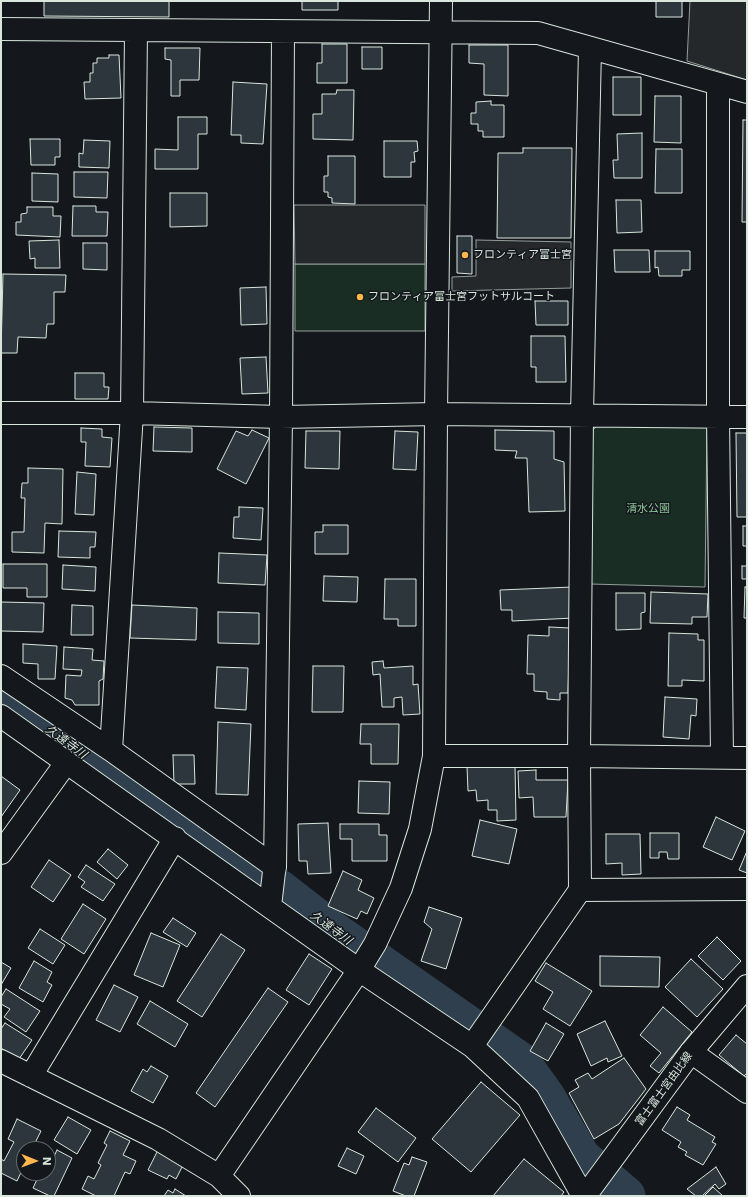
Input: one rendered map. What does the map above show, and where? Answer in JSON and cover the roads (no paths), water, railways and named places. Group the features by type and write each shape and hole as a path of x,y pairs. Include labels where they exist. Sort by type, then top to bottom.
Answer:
{"street":[{"path":"219,1176 374,944 400,888 420,829 434,756 440,1"},
{"path":"1,29 538,33 747,92"},
{"path":"111,750 132,413 136,31"},
{"path":"270,900 274,870 281,417 283,32"},
{"path":"473,1044 580,890 579,756 582,414 590,48"},
{"path":"718,84 718,416 722,756"},
{"path":"1,413 132,413 281,417 436,414 582,414 747,417"},
{"path":"1,676 111,750 274,870"},
{"path":"1,716 175,838 270,900 360,967 473,1044 528,1098 587,1192"},
{"path":"434,756 722,756 747,758"},
{"path":"1,852 66,763"},
{"path":"30,1076 175,838"},
{"path":"580,890 747,889"},
{"name":"富士富士宮由比線","path":"587,1192 612,1161 691,1052 747,986"},
{"path":"691,1052 747,1092"},
{"path":"1,1061 158,1139 219,1176 239,1196"}],"waterway":[{"name":"久遠寺川","path":"1,694 38,723 278,888 332,930 521,1062 546,1097 581,1157 626,1196"}],"place":[{"name":"フロンティア富士宮","path":"465,255"},
{"name":"フロンティア富士宮フットサルコート","path":"360,297"}],"park label":[{"name":"清水公園","path":"648,509"}]}
